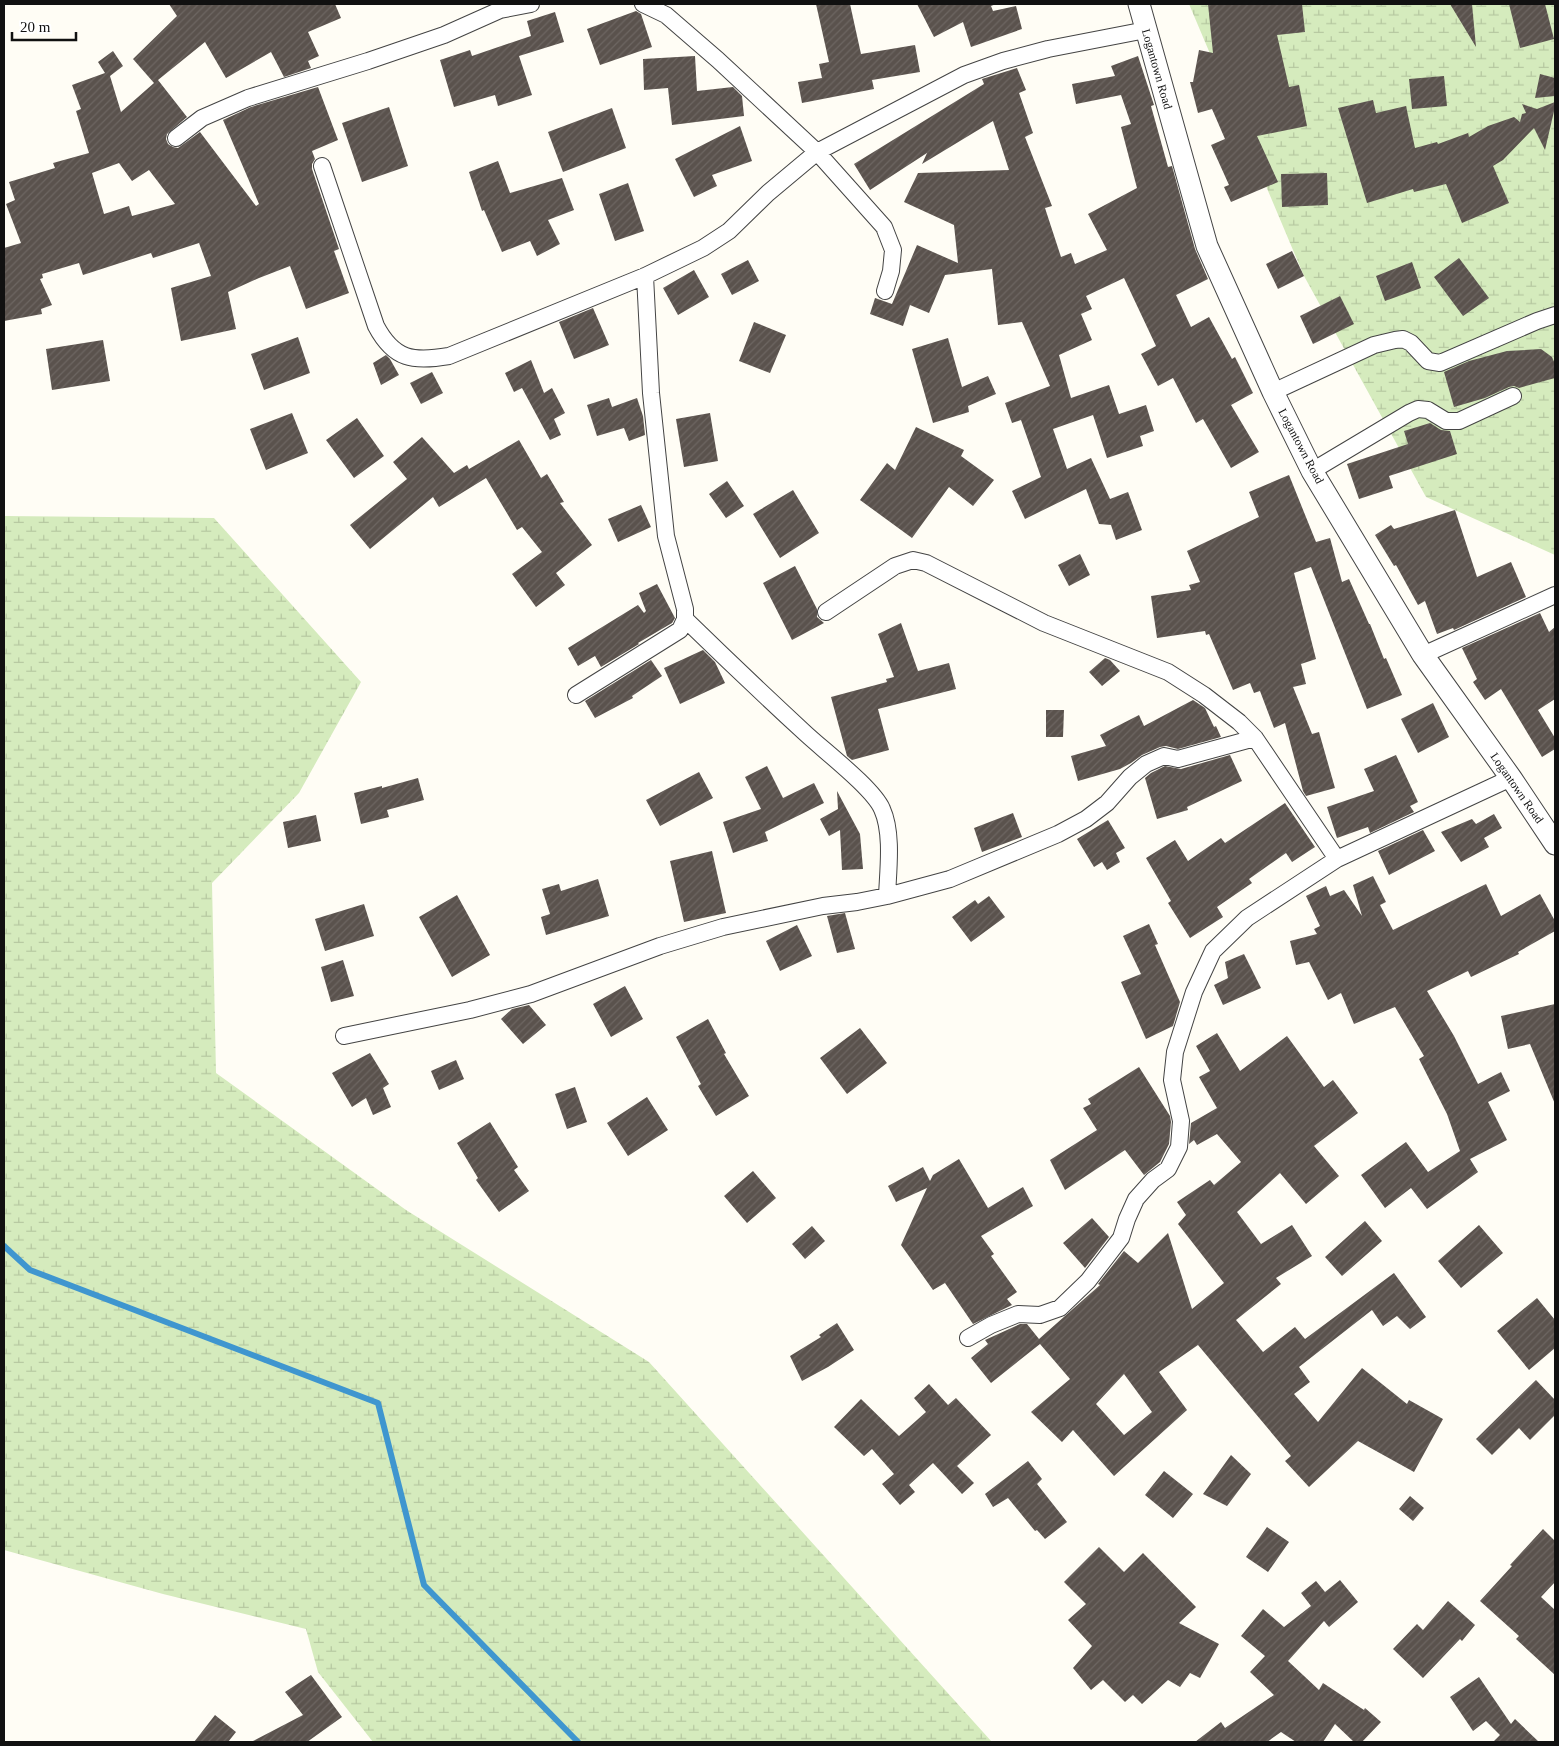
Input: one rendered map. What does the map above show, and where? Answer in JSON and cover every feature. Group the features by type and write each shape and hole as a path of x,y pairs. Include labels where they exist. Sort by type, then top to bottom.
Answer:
{"street":[{"path":"176,138 202,118 248,98 304,79 368,61 444,34 499,7 531,4"},
{"path":"643,4 666,15 687,32 817,152 884,227 894,250 891,271 885,291"},
{"name":"Logantown Road","path":"1139,4 1207,246 1273,392 1312,471 1423,655 1511,778 1555,844"},
{"path":"322,166 376,326 390,347 408,357 433,359 449,356 645,276 703,248 729,231 768,193 817,152 964,75 1002,61 1048,49 1146,30"},
{"path":"576,695 680,630 685,619 685,609 666,536 651,394 645,276"},
{"path":"1273,392 1374,345 1403,339 1411,343 1428,361 1440,363 1555,314"},
{"path":"1312,471 1418,409 1428,410 1446,421 1459,420 1513,396"},
{"path":"826,612 895,566 913,560 926,563 1044,624 1168,672 1204,695 1239,722 1255,738 1337,859"},
{"path":"1423,655 1555,595"},
{"path":"685,619 873,796 882,809 886,824 888,896"},
{"path":"344,1036 470,1010 531,994 660,946 723,927 824,906 888,896 950,879 1058,834 1086,819 1107,803 1130,777 1146,764 1164,756 1178,759 1255,738"},
{"path":"968,1338 991,1325 1018,1314 1040,1314 1060,1308 1093,1274 1121,1238 1126,1219 1136,1199 1153,1180 1168,1169 1179,1147 1181,1121 1172,1080 1175,1052 1194,992 1213,951 1247,918 1337,859 1511,778"}],"green space":[{"path":"1189,4 1555,4 1555,555 1426,497 1304,276"},
{"path":"4,516 214,518 361,682 299,793 212,883 216,1073 406,1210 649,1362 992,1742 373,1742 318,1672 306,1629 163,1594 4,1550"}],"building":[{"path":"169,4 335,4 341,18 308,32 319,56 308,61 311,68 284,77 271,52 226,78 205,42 158,80 187,117 167,134 168,144 178,148 200,132 256,206 259,204 223,120 251,107 318,87 338,140 312,151 315,159 312,169 339,249 334,251 349,293 306,309 290,266 228,292 236,329 181,341 171,288 211,276 199,243 153,258 151,253 83,275 79,263 42,274 43,278 40,279 52,305 41,309 42,314 4,321 4,248 21,243 6,204 15,200 9,182 55,168 53,163 89,153 76,111 81,109 72,85 105,73 98,62 113,51 123,66 110,76 121,112 154,83 133,59 177,16","holes":["119,163 132,181 149,170 175,204 132,216 129,206 104,214 92,173"]},
{"path":"816,4 850,4 861,54 915,45 920,72 872,80 874,89 802,103 798,82 822,78 819,64 829,62"},
{"path":"917,4 996,4 991,6 993,11 1016,6 1022,29 971,47 963,22 934,37"},
{"path":"1208,4 1302,4 1305,32 1277,35 1289,87 1299,85 1307,126 1257,136 1278,182 1231,202 1224,187 1229,185 1211,145 1225,139 1212,109 1198,113 1190,82 1193,82 1199,50 1213,53"},
{"path":"1450,4 1472,4 1476,47"},
{"path":"1509,4 1545,4 1554,39 1520,48"},
{"path":"636,11 641,14 652,47 600,65 587,29"},
{"path":"555,12 564,42 519,56 532,95 498,106 495,95 454,107 440,60 470,50 472,56 531,36 527,21"},
{"path":"695,56 697,91 733,87 742,96 744,116 672,125 668,88 644,90 643,59"},
{"path":"1138,56 1154,105 1151,106 1168,167 1172,166 1195,249 1208,279 1176,295 1191,327 1209,317 1232,359 1235,357 1253,393 1231,405 1259,452 1231,468 1203,419 1196,423 1173,378 1158,386 1141,354 1156,346 1124,278 1086,296 1092,309 1081,314 1092,340 1059,355 1071,398 1109,385 1119,414 1146,405 1154,431 1140,436 1143,446 1107,458 1093,415 1053,429 1067,469 1091,458 1110,499 1128,492 1142,530 1116,540 1111,525 1099,524 1086,489 1025,519 1012,491 1041,477 1021,420 1012,423 1005,403 1050,386 1022,322 998,325 992,269 945,275 929,313 910,305 903,326 870,314 875,298 892,304 917,245 958,263 954,225 904,202 918,173 1009,170 993,121 922,164 927,153 870,190 854,164 984,84 982,79 1017,68 1026,90 1019,93 1033,133 1025,137 1052,206 1045,208 1061,257 1071,253 1075,264 1107,250 1088,214 1137,188 1121,127 1131,124 1121,95 1076,104 1072,84 1115,76 1111,66"},
{"path":"1540,74 1555,78 1555,96 1535,98"},
{"path":"1444,76 1447,106 1412,109 1409,79"},
{"path":"1373,100 1376,113 1406,106 1415,148 1437,142 1438,144 1468,133 1469,137 1488,126 1514,117 1520,122 1522,114 1526,113 1522,104 1537,109 1555,102 1555,107 1545,150 1534,128 1503,160 1493,166 1509,203 1462,223 1446,184 1414,192 1413,189 1367,203 1338,108"},
{"path":"389,107 408,166 362,182 342,123"},
{"path":"612,108 626,148 563,172 548,132"},
{"path":"740,126 752,161 712,175 717,186 694,197 675,159"},
{"path":"498,161 510,193 562,178 574,210 548,220 560,244 537,256 530,241 502,252 484,210 482,211 469,172"},
{"path":"1327,173 1328,205 1282,207 1281,174"},
{"path":"628,183 644,231 615,241 599,194"},
{"path":"1292,251 1304,276 1278,289 1266,264"},
{"path":"1459,258 1489,298 1463,316 1434,277"},
{"path":"748,260 759,281 732,295 721,274"},
{"path":"1412,262 1421,288 1385,301 1376,276"},
{"path":"694,270 709,297 678,315 663,288"},
{"path":"1340,296 1354,324 1313,344 1300,316"},
{"path":"593,308 609,345 574,359 559,322"},
{"path":"754,322 786,335 770,373 739,361"},
{"path":"298,337 310,373 264,390 251,354"},
{"path":"948,338 962,387 988,376 996,394 968,406 969,412 933,423 912,349"},
{"path":"103,340 110,381 52,390 46,349"},
{"path":"1541,349 1552,357 1555,364 1555,378 1519,388 1509,387 1485,398 1454,407 1444,372 1469,361 1507,351"},
{"path":"386,355 399,375 381,385 373,363"},
{"path":"531,360 544,393 552,388 565,413 554,419 561,435 550,440 522,388 514,392 505,373"},
{"path":"432,372 443,393 421,404 410,383"},
{"path":"609,398 612,407 637,398 643,416 645,435 629,441 624,428 597,436 587,405"},
{"path":"292,413 308,453 266,470 250,429"},
{"path":"710,413 718,461 684,467 676,419"},
{"path":"357,418 384,456 354,478 326,440"},
{"path":"1430,423 1441,430 1450,431 1457,454 1389,476 1393,488 1359,499 1347,464 1408,444 1404,431"},
{"path":"916,427 964,450 961,456 994,480 973,506 949,487 912,538 860,500 887,463 895,470"},
{"path":"422,437 454,473 467,465 469,469 519,440 541,478 547,474 564,502 560,503 592,545 556,573 565,585 536,607 512,574 542,552 522,527 517,530 486,478 439,507 433,497 370,549 350,525 407,479 393,462"},
{"path":"1289,475 1316,542 1330,538 1342,582 1349,579 1402,695 1367,709 1311,567 1294,573 1316,659 1301,664 1306,684 1293,687 1312,734 1319,732 1335,788 1306,796 1303,791 1285,723 1274,728 1260,691 1254,693 1250,683 1233,690 1209,634 1206,635 1205,631 1157,638 1151,596 1191,590 1189,585 1200,582 1187,551 1259,517 1249,492"},
{"path":"727,481 744,506 726,518 709,494"},
{"path":"793,490 819,533 780,558 753,514"},
{"path":"641,505 651,527 618,542 608,519"},
{"path":"1455,510 1477,577 1511,562 1526,597 1454,630 1453,628 1437,634 1425,601 1418,605 1396,565 1394,566 1375,535 1391,525 1394,529"},
{"path":"1080,554 1090,575 1069,586 1058,565"},
{"path":"795,566 817,609 817,617 824,623 792,640 763,583"},
{"path":"657,584 675,618 672,623 601,667 595,656 578,666 568,648 638,605 644,613 646,611 639,593"},
{"path":"1540,613 1549,632 1555,627 1555,699 1538,710 1555,738 1555,749 1542,757 1501,689 1485,700 1473,682 1477,679 1462,648"},
{"path":"901,623 918,671 949,663 956,689 878,709 889,750 852,760 847,756 831,697 887,682 886,679 894,677 878,634"},
{"path":"703,650 715,662 725,683 680,704 664,668"},
{"path":"1105,658 1110,660 1120,671 1102,686 1089,672"},
{"path":"651,660 662,676 632,696 633,698 595,718 585,701"},
{"path":"1193,700 1205,708 1221,737 1178,749 1166,746 1160,747 1142,755 1120,769 1078,781 1071,756 1106,746 1100,735 1139,715 1144,726"},
{"path":"1433,703 1449,737 1418,753 1401,719"},
{"path":"1046,710 1064,710 1063,737 1046,737"},
{"path":"1230,755 1242,781 1187,807 1188,810 1157,819 1145,778 1165,766 1181,769"},
{"path":"1396,755 1418,802 1410,806 1414,812 1370,833 1368,827 1337,838 1327,807 1374,791 1364,769"},
{"path":"767,766 783,798 814,783 824,803 765,832 768,841 733,853 723,822 761,809 745,777"},
{"path":"699,772 713,798 660,826 646,800"},
{"path":"418,778 424,800 387,810 389,817 361,824 354,793 382,786 382,788"},
{"path":"837,791 860,834 863,869 842,870 840,830 829,836 820,819 838,809"},
{"path":"1285,803 1315,847 1292,862 1286,853 1249,879 1252,883 1217,907 1223,917 1190,938 1168,903 1171,901 1146,858 1175,840 1188,861 1221,838 1225,843"},
{"path":"1013,813 1022,837 982,852 974,828"},
{"path":"1494,814 1502,828 1484,838 1489,847 1461,862 1441,832 1472,819 1476,824"},
{"path":"316,815 321,841 288,848 283,822"},
{"path":"1108,820 1125,848 1116,853 1120,862 1107,870 1102,862 1094,867 1077,839"},
{"path":"1423,830 1435,851 1389,875 1378,851"},
{"path":"712,851 726,913 684,922 670,861"},
{"path":"1373,876 1386,902 1380,905 1393,930 1486,884 1501,916 1540,894 1555,921 1555,931 1518,952 1519,954 1471,977 1468,971 1427,991 1454,1036 1478,1084 1501,1072 1510,1091 1488,1102 1507,1140 1470,1159 1478,1172 1427,1209 1411,1188 1385,1208 1361,1175 1406,1142 1428,1172 1460,1151 1447,1114 1419,1059 1424,1056 1395,1007 1354,1024 1341,993 1328,1000 1309,962 1296,965 1290,941 1317,934 1314,929 1320,926 1306,896 1326,886 1330,896 1344,890 1362,916 1353,885"},
{"path":"598,879 609,916 546,935 541,917 550,914 542,889 559,884 561,891"},
{"path":"457,895 490,955 452,977 419,917"},
{"path":"989,896 1005,917 971,942 952,917 975,900 978,904"},
{"path":"364,904 374,936 325,951 315,919"},
{"path":"845,913 855,949 837,953 827,916"},
{"path":"1149,924 1158,944 1155,945 1180,1002 1173,1026 1146,1039 1121,982 1141,974 1123,936"},
{"path":"797,925 812,956 780,971 766,941"},
{"path":"1244,954 1261,988 1223,1005 1214,985 1228,978 1225,962"},
{"path":"343,960 354,996 331,1002 321,967"},
{"path":"625,986 643,1019 611,1037 593,1004"},
{"path":"1555,1004 1555,1104 1530,1044 1508,1049 1501,1016"},
{"path":"529,1005 546,1025 523,1044 501,1019 512,1009"},
{"path":"708,1019 726,1053 724,1054 749,1096 716,1116 698,1086 701,1084 676,1037"},
{"path":"860,1028 887,1063 847,1094 820,1058"},
{"path":"1217,1033 1240,1071 1287,1036 1324,1087 1333,1080 1358,1113 1314,1146 1339,1176 1306,1204 1280,1173 1237,1212 1261,1244 1292,1225 1312,1256 1276,1278 1281,1284 1236,1320 1263,1352 1295,1327 1305,1339 1394,1273 1426,1317 1410,1329 1397,1316 1383,1326 1372,1310 1299,1367 1310,1382 1294,1394 1318,1422 1362,1368 1407,1404 1409,1400 1443,1419 1414,1472 1358,1441 1309,1487 1285,1461 1291,1456 1198,1345 1159,1372 1187,1410 1114,1476 1073,1430 1062,1442 1031,1412 1070,1379 1040,1344 991,1383 971,1358 988,1344 985,1340 1020,1324 1027,1324 1039,1339 1100,1285 1098,1284 1124,1251 1138,1263 1168,1233 1192,1309 1224,1283 1178,1224 1186,1215 1177,1202 1210,1180 1214,1185 1241,1162 1217,1134 1197,1145 1194,1140 1189,1144 1191,1123 1217,1108 1199,1077 1210,1071 1196,1046","holes":["1124,1374 1152,1412 1124,1435 1096,1404"]},
{"path":"370,1053 389,1084 383,1088 391,1107 373,1115 366,1098 352,1107 332,1073"},
{"path":"456,1060 464,1079 439,1090 431,1071"},
{"path":"1139,1067 1170,1116 1169,1144 1160,1162 1144,1175 1125,1150 1065,1190 1050,1160 1097,1130 1083,1108 1091,1104 1088,1099"},
{"path":"575,1087 587,1122 567,1129 555,1094"},
{"path":"647,1097 668,1130 628,1156 607,1123"},
{"path":"490,1122 518,1167 514,1170 529,1191 499,1212 476,1180 478,1178 457,1143"},
{"path":"959,1159 988,1208 1023,1187 1033,1206 981,1236 994,1254 991,1256 1017,1292 1007,1299 1012,1305 973,1324 945,1283 933,1290 901,1245 927,1188 896,1202 888,1186 923,1167 930,1181 933,1175"},
{"path":"753,1171 776,1198 747,1223 724,1196"},
{"path":"1092,1218 1109,1237 1085,1268 1063,1243"},
{"path":"1365,1221 1382,1241 1342,1276 1325,1257"},
{"path":"1479,1225 1503,1253 1461,1288 1438,1261"},
{"path":"812,1226 825,1241 805,1259 792,1244"},
{"path":"1537,1298 1555,1320 1555,1348 1529,1370 1497,1331"},
{"path":"837,1323 854,1350 802,1381 790,1356 821,1337 819,1335"},
{"path":"1536,1380 1555,1400 1555,1415 1530,1440 1519,1428 1492,1455 1476,1439"},
{"path":"929,1384 948,1405 956,1398 991,1435 957,1466 974,1483 962,1494 933,1463 909,1485 915,1492 900,1505 882,1484 894,1474 872,1449 864,1456 834,1427 861,1399 899,1436 926,1412 914,1398"},
{"path":"1231,1455 1251,1474 1227,1506 1203,1494"},
{"path":"1028,1461 1042,1479 1037,1484 1067,1522 1045,1539 1037,1530 1035,1531 1008,1498 993,1507 985,1494"},
{"path":"1164,1471 1193,1494 1173,1518 1145,1495"},
{"path":"1410,1496 1424,1508 1413,1521 1399,1509"},
{"path":"1267,1527 1289,1542 1268,1572 1246,1557"},
{"path":"1543,1529 1555,1541 1555,1582 1541,1597 1555,1610 1555,1675 1516,1639 1519,1636 1480,1601"},
{"path":"1099,1547 1124,1572 1143,1553 1196,1607 1179,1623 1219,1644 1200,1678 1190,1673 1180,1687 1168,1680 1142,1704 1133,1695 1125,1702 1103,1680 1091,1690 1073,1668 1092,1646 1068,1620 1086,1604 1064,1582"},
{"path":"1340,1580 1358,1602 1329,1627 1324,1621 1288,1661 1319,1690 1323,1683 1364,1710 1365,1708 1381,1722 1362,1742 1354,1742 1335,1724 1323,1742 1296,1742 1281,1732 1267,1742 1195,1742 1221,1722 1225,1728 1274,1695 1250,1672 1265,1656 1241,1636 1263,1609 1284,1627 1311,1606 1301,1593 1316,1581 1325,1592"},
{"path":"1448,1601 1475,1625 1462,1641 1460,1639 1423,1678 1393,1649 1417,1624 1423,1630"},
{"path":"311,1675 342,1717 307,1742 251,1742 303,1715 285,1692"},
{"path":"1479,1677 1511,1724 1515,1719 1539,1742 1493,1742 1500,1735 1486,1721 1473,1731 1450,1697"},
{"path":"215,1715 236,1732 228,1742 194,1742"}],"waterway":[{"path":"4,1246 30,1270 378,1403 424,1585 578,1742"}]}
